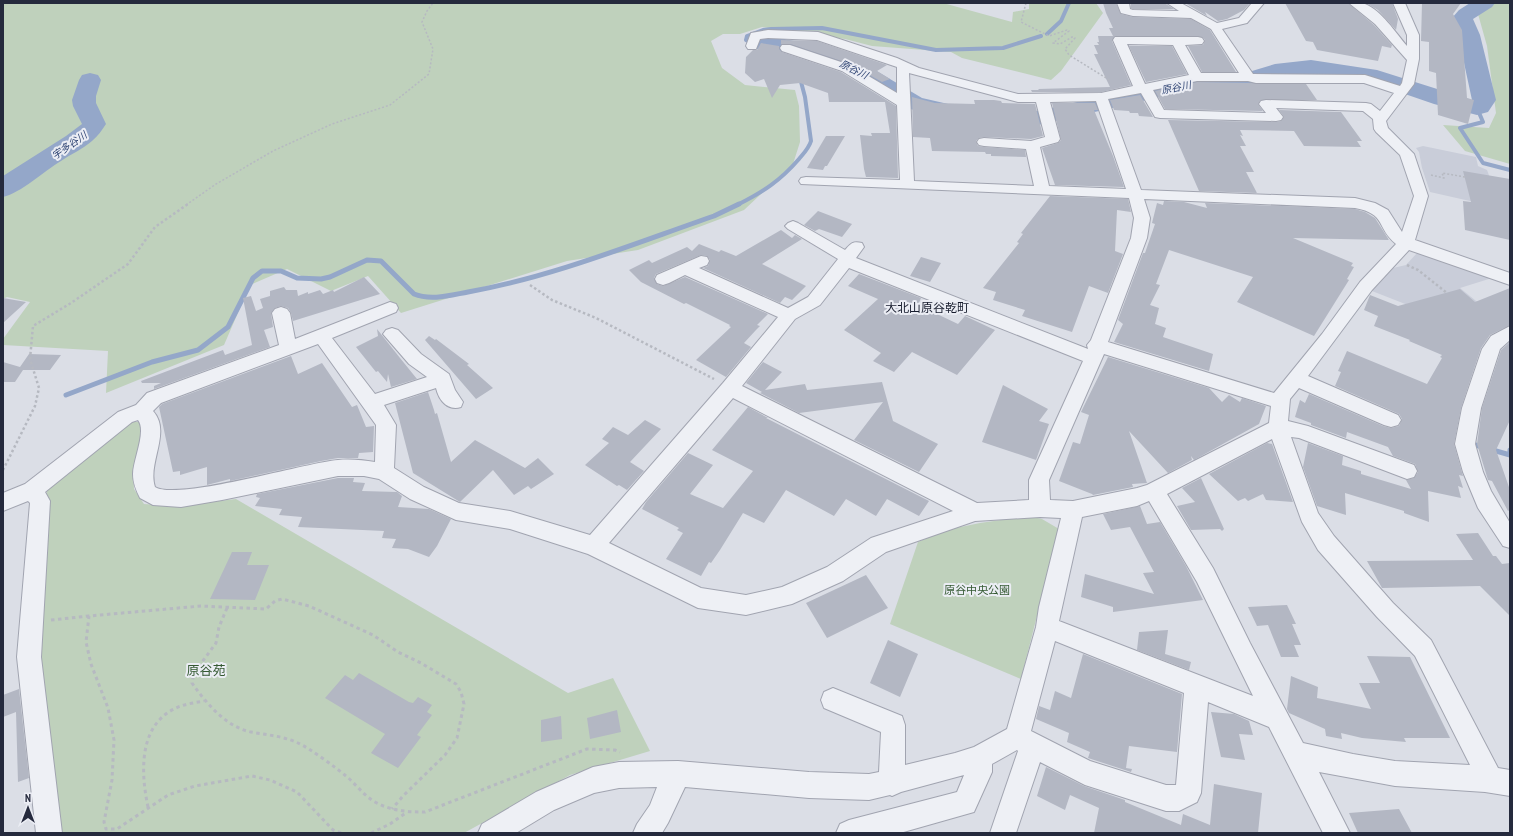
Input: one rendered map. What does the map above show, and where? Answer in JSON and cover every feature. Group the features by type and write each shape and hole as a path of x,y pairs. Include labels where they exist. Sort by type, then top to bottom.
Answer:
{"street":[{"path":"1123,3 1126,11 1133,13 1194,16"},
{"path":"1173,3 1215,27 1248,77"},
{"path":"1215,27 1243,21 1258,3"},
{"path":"1355,3 1365,8 1378,19 1403,50 1413,59"},
{"path":"1399,3 1413,35 1413,59 1404,88 1379,120 1381,129 1407,154 1421,196 1406,243 1366,286 1328,338 1281,397 1278,427 1309,516 1326,543 1386,610 1423,648 1500,781"},
{"path":"752,46 755,36 768,34 818,36 854,47 915,72 1018,98 1101,97 1197,77 1248,77 1256,79 1365,79 1404,88"},
{"path":"1198,41 1119,40 1138,89 1160,114 1276,117 1266,104 1284,104 1366,107 1381,118"},
{"path":"1177,41 1197,77"},
{"path":"786,48 846,68 903,103"},
{"path":"903,66 903,103 906,130 907,185"},
{"path":"1268,79 1284,104"},
{"path":"1040,508 1038,480 1094,351 1139,238 1142,218 1136,194 1101,97"},
{"path":"984,142 1032,145 1053,139 1042,98"},
{"path":"1032,145 1042,190"},
{"path":"806,181 1355,203 1370,206 1383,214 1394,234 1406,243 1510,279"},
{"path":"793,226 850,255 1094,351 1280,402"},
{"path":"594,546 730,388 789,315 814,301 850,255"},
{"path":"663,279 701,261"},
{"path":"686,269 789,315"},
{"path":"3,502 32,490 126,417 133,413 141,412 154,398 321,336 390,308"},
{"path":"281,312 288,348"},
{"path":"1510,332 1499,337 1492,344 1488,362 1477,391 1470,416 1465,445 1476,484 1497,523 1510,539"},
{"path":"392,334 415,359 443,379 446,392 454,402"},
{"path":"321,336 381,415 386,425 384,472"},
{"path":"371,402 443,379"},
{"path":"1296,379 1391,420"},
{"path":"730,388 975,512"},
{"path":"141,412 148,417 151,429 143,473 144,484 147,492 153,496 180,498 222,492 338,468 364,468 384,472 417,493 456,511 510,520 594,546 698,598 746,605 784,597 834,574 879,545 975,512 1040,508 1073,510 1136,497 1154,491 1278,427 1301,431 1407,471"},
{"path":"32,490 40,501 29,657 49,833"},
{"path":"1154,491 1205,575 1242,651 1338,833"},
{"path":"1003,833 1025,741 1050,607 1073,510"},
{"path":"1047,627 1277,718"},
{"path":"491,833 545,801 593,780 619,775 678,774 810,785 869,787 892,783 954,766 1025,741 1092,774 1166,798 1179,798 1188,793 1197,687"},
{"path":"833,700 893,725 892,783"},
{"path":"1297,754 1342,766 1409,775 1500,781"},
{"path":"849,833 966,804 979,772 980,757"},
{"path":"646,833 659,814 668,792 678,774"}],"path":[{"path":"3,470 35,406 39,388 30,359 33,326 71,303 128,264 155,227 216,184 279,148 332,124 390,105 429,74 433,49 422,23 424,12 433,3"},
{"path":"1026,3 1021,22 1049,36 1067,30 1069,31 1053,43 1060,44 1072,37 1074,38 1065,49 1069,55 1138,89"},
{"path":"1425,174 1444,178 1442,173 1465,177"},
{"path":"1392,259 1418,270 1447,293"},
{"path":"530,285 552,300 596,318 730,388"},
{"path":"31,623 88,616 201,606 226,608 266,608 272,606 275,601 282,599 309,606 373,635 398,652 422,663 456,684 461,692 464,704 456,738 445,755 403,796 392,810"},
{"path":"226,608 216,643 194,673 192,682 204,700 220,716 235,727 251,732 271,734 298,743 346,776 358,789 375,802 392,810 425,812 587,749 615,750 636,759 639,774"},
{"path":"88,616 86,642 91,664 108,708 114,740 112,774 104,822 106,829 117,829 168,795 195,786 252,776 270,780 297,792 333,830 341,833"},
{"path":"148,807 143,787 144,746 150,733 160,719 172,710 204,700"},
{"path":"371,833 390,824 407,812"}],"shaded area":[{"path":"1423,146 1476,157 1478,166 1487,170 1501,208 1430,192 1422,168 1419,152 1416,148"},
{"path":"1418,252 1492,278 1460,288 1486,309 1446,320 1372,291 1379,277 1393,268 1406,265"}],"green space":[{"path":"3,3 943,3 1012,22 1013,12 1029,9 1029,3 1096,3 1103,13 1061,71 1051,80 962,58 951,52 872,46 845,39 762,27 740,34 723,34 711,41 722,68 745,85 795,90 799,106 800,142 793,164 744,210 638,250 567,261 401,313 368,276 331,291 287,269 250,285 224,345 106,393 108,351 3,345 3,339 30,302 7,297 3,299"},
{"path":"1495,3 1510,3 1510,164 1465,151 1443,125 1489,128 1496,113 1487,46 1478,14"},
{"name":"原谷苑","path":"131,422 141,422 146,431 142,450 133,468 134,489 144,504 176,506 236,499 568,693 613,678 650,751 570,775 464,833 62,833 39,644 47,487"},
{"name":"原谷中央公園","path":"1028,516 1042,519 1059,529 1021,679 890,624 918,542 946,530"}],"building":[{"path":"1103,3 1116,3 1121,14 1133,17 1191,19 1210,30 1236,72 1202,72 1188,46 1203,45 1205,40 1202,37 1115,36 1112,41 1131,85 1101,92 1032,92 1031,90 1039,90 1038,89 1110,87 1094,54 1098,54 1094,45 1099,45 1097,42 1099,42 1098,36 1113,36 1109,28 1113,28"},
{"path":"1131,3 1166,4 1174,9 1133,9 1131,8"},
{"path":"1185,3 1250,3 1244,10 1227,19 1218,21 1205,12 1207,16"},
{"path":"1285,3 1348,3 1374,25 1392,45 1391,48 1382,46 1378,61 1317,50 1313,42 1306,41"},
{"path":"1366,3 1392,3 1398,19 1396,30 1378,10"},
{"path":"1422,3 1461,3 1453,14 1462,30 1467,98 1474,100 1468,124 1438,115 1436,73 1429,71 1429,42 1421,41"},
{"path":"781,40 817,41 887,65 877,71 890,79 882,82 850,64 790,44 781,44"},
{"path":"761,43 779,46 779,49 782,52 841,72 896,106 898,178 866,177 864,169 860,135 872,136 871,133 890,133 885,102 829,102 828,93 800,83 780,85 772,98 764,79 755,82 745,73 746,57 753,50 757,50"},
{"path":"1129,46 1172,46 1187,74 1146,82"},
{"path":"1197,82 1306,84 1317,100 1261,100 1258,104 1263,111 1165,109 1155,91"},
{"path":"1140,95 1153,117 1139,116 1138,113 1130,113 1129,111 1114,110 1110,100"},
{"path":"912,97 935,103 975,104 974,100 994,100 1001,101 1002,103 1035,104 1043,136 1031,139 984,137 979,138 976,141 978,146 1025,150 1026,157 991,156 991,154 986,154 985,152 932,151 930,138 913,137"},
{"path":"1052,103 1095,103 1098,110 1094,110 1124,187 1055,185 1042,148 1058,143 1061,140"},
{"path":"1279,110 1341,112 1362,141 1357,141 1361,147 1304,146 1294,131 1240,130 1243,136 1240,135 1246,146 1240,146 1254,172 1246,172 1257,193 1199,191 1168,120 1276,122 1281,121 1284,117"},
{"path":"826,136 845,136 823,170 807,168"},
{"path":"1463,171 1510,179 1510,240 1465,230 1463,201 1471,202"},
{"path":"1050,196 1128,199 1131,212 1117,210 1115,251 1123,254 1108,293 1089,286 1072,332 1022,316 1025,310 993,300 996,292 983,288 1019,243 1017,242 1023,234 1021,233"},
{"path":"1164,201 1184,202 1207,208 1205,203 1355,209 1365,212 1375,218 1389,240 1293,238 1353,263 1351,266 1354,267 1347,279 1349,280 1314,336 1237,302 1253,277 1169,250 1156,284 1160,285 1150,305 1159,308 1155,324 1166,328 1163,337 1213,354 1209,371 1114,342 1123,324 1118,320 1155,224 1152,223 1157,203 1163,205"},
{"path":"818,211 852,224 842,237 819,229 815,231 804,225"},
{"path":"781,230 792,238 795,235 802,239 762,264 806,286 792,300 785,297 780,303 703,268 708,266 710,260 707,256 701,255 656,274 654,278 657,284 663,286 685,277 768,314 757,325 760,326 744,343 751,347 726,377 696,360 731,327 729,326 730,325 641,282 629,270 649,260 652,263 687,247 692,251 699,244 719,252 721,250 736,256"},
{"path":"921,257 941,263 930,282 910,276"},
{"path":"859,274 921,298 918,305 958,324 965,316 995,330 957,375 912,352 894,372 873,361 881,353 844,330 878,299 848,286"},
{"path":"364,277 380,294 293,321 288,308 281,306 275,308 271,313 273,327 264,330 270,347 154,389 154,386 161,383 142,383 141,381 223,350 225,355 252,345 243,298 251,296 256,311 263,308 260,299 270,296 270,291 284,287 286,290 297,290 298,296 308,292 308,294 320,290 323,294 333,290 334,292"},
{"path":"1510,288 1510,325 1490,335 1481,348 1461,408 1454,444 1463,476 1459,475 1463,488 1458,486 1461,498 1428,491 1429,522 1404,513 1404,511 1345,493 1346,515 1317,506 1303,467 1308,443 1343,456 1342,465 1361,471 1361,474 1411,489 1406,480 1414,478 1418,472 1415,464 1393,456 1388,447 1347,432 1346,438 1311,425 1311,423 1295,417 1300,400 1305,403 1309,394 1383,426 1391,428 1399,426 1402,419 1399,414 1335,386 1341,372 1338,371 1347,351 1427,384 1442,358 1440,357 1442,355 1409,341 1410,340 1374,326 1378,316 1364,310 1370,295 1398,306 1460,289 1475,302"},
{"path":"3,298 26,302 3,323"},
{"path":"377,329 417,379 391,387 388,374 387,382 378,371 376,372 356,347 378,336"},
{"path":"429,336 435,340 436,339 469,364 467,365 493,388 476,399 425,340"},
{"path":"1510,342 1510,420 1496,450 1510,490 1510,510 1508,511 1492,481 1488,480 1477,444 1482,408 1501,350"},
{"path":"29,354 61,355 50,370 23,370 15,382 3,382 3,362 20,367"},
{"path":"291,356 298,374 322,363 352,407 357,405 366,427 374,426 373,452 359,453 358,458 338,458 321,461 207,485 207,467 180,475 180,471 173,472 159,407 162,404"},
{"path":"1108,357 1209,388 1222,402 1229,395 1240,402 1242,398 1266,406 1259,424 1194,460 1191,456 1192,460 1168,473 1129,431 1147,483 1132,484 1133,487 1093,495 1059,481 1073,442 1080,444 1089,415 1081,412"},
{"path":"763,362 782,372 765,390 805,384 807,390 882,382 893,421 938,444 919,472 854,440 883,402 799,413 760,393 762,392 746,383"},
{"path":"1003,385 1048,409 1039,421 1049,424 1036,460 982,442"},
{"path":"428,392 435,414 437,413 451,462 475,440 525,468 538,458 554,474 531,489 528,486 514,495 493,470 460,502 413,473 395,403"},
{"path":"748,407 768,418 766,418 929,501 919,516 887,499 876,516 846,499 834,516 786,490 764,523 743,513 720,550 711,563 709,562 701,576 666,559 683,533 677,530 679,528 642,509 646,502 688,453 713,465 690,494 723,508 753,471 712,450"},
{"path":"645,420 661,429 630,462 644,471 627,490 619,485 617,486 585,465 609,443 602,439 613,427 628,435"},
{"path":"1267,443 1272,444 1293,502 1266,500 1263,494 1248,501 1245,498 1238,501 1209,474"},
{"path":"338,478 354,478 353,482 365,483 362,491 397,492 402,496 398,507 429,509 451,519 437,546 429,557 408,549 392,548 396,539 382,538 384,531 298,527 302,517 279,515 282,509 255,506 260,498 256,497 257,494"},
{"path":"1201,478 1224,529 1222,531 1220,529 1191,530 1177,506 1195,502 1182,488"},
{"path":"1140,506 1147,524 1160,522 1186,566 1203,600 1113,612 1113,607 1081,597 1085,574 1154,594 1143,573 1154,572 1130,527 1111,530 1103,514"},
{"path":"1478,533 1493,556 1496,556 1502,564 1510,563 1510,616 1480,586 1382,588 1367,561 1473,560 1456,534"},
{"path":"232,552 252,552 247,565 269,565 255,600 210,599"},
{"path":"866,575 888,608 827,638 806,603"},
{"path":"1287,605 1296,624 1292,624 1301,645 1294,645 1299,657 1281,657 1268,625 1257,626 1248,607"},
{"path":"1168,630 1165,654 1191,662 1189,670 1137,650 1139,632"},
{"path":"888,640 918,654 900,697 870,683"},
{"path":"1083,654 1182,694 1177,752 1129,746 1126,768 1132,769 1131,772 1088,758 1090,752 1067,742 1069,733 1036,719 1039,706 1050,710 1055,691 1071,698"},
{"path":"1367,656 1410,657 1450,738 1404,738 1406,742 1362,738 1341,733 1342,739 1326,736 1325,729 1289,713 1287,709 1291,676 1318,687 1317,698 1371,709 1359,683 1380,683"},
{"path":"359,673 409,702 413,703 418,697 432,705 427,712 432,715 417,735 421,737 398,768 371,753 385,734 325,698 345,675 353,680"},
{"path":"19,689 29,778 18,782 16,712 3,717 3,695"},
{"path":"617,710 621,732 590,739 587,718"},
{"path":"1211,712 1234,714 1249,721 1253,735 1239,734 1245,760 1221,757"},
{"path":"561,716 562,739 541,742 541,720"},
{"path":"1046,767 1084,786 1125,800 1125,802 1181,825 1183,814 1210,825 1214,784 1262,793 1258,833 1094,833 1099,808 1070,795 1065,810 1037,796"},
{"path":"1399,809 1412,833 1358,833 1349,813"}],"waterway":[{"path":"1047,34 1061,21 1069,3"},
{"name":"原谷川","path":"761,41 814,52 850,65 914,103 970,116 1038,118 1186,84 1244,81 1275,71 1311,67 1377,77 1442,99 1477,108 1480,107 1484,100 1469,35 1462,18 1485,3"},
{"path":"765,51 746,40 747,36 763,30 771,29 822,28 936,50 1003,48 1041,36"},
{"path":"738,205 763,191 778,180 792,167 809,146 811,141 805,97 800,78"},
{"name":"宇多谷川","path":"3,189 39,163 75,142 94,124 84,103 85,93 90,80"},
{"path":"1477,108 1483,122 1460,128 1483,163 1510,170"},
{"path":"66,395 152,362 198,350 228,327 253,278 262,271 281,271 297,278 321,279 330,277 367,260 381,261 414,294 427,297 448,296 499,286 561,269 714,216 738,205"},
{"path":"1473,447 1472,444 1510,455 1510,450"}],"district":[{"name":"大北山原谷乾町","path":"927,308"}]}
